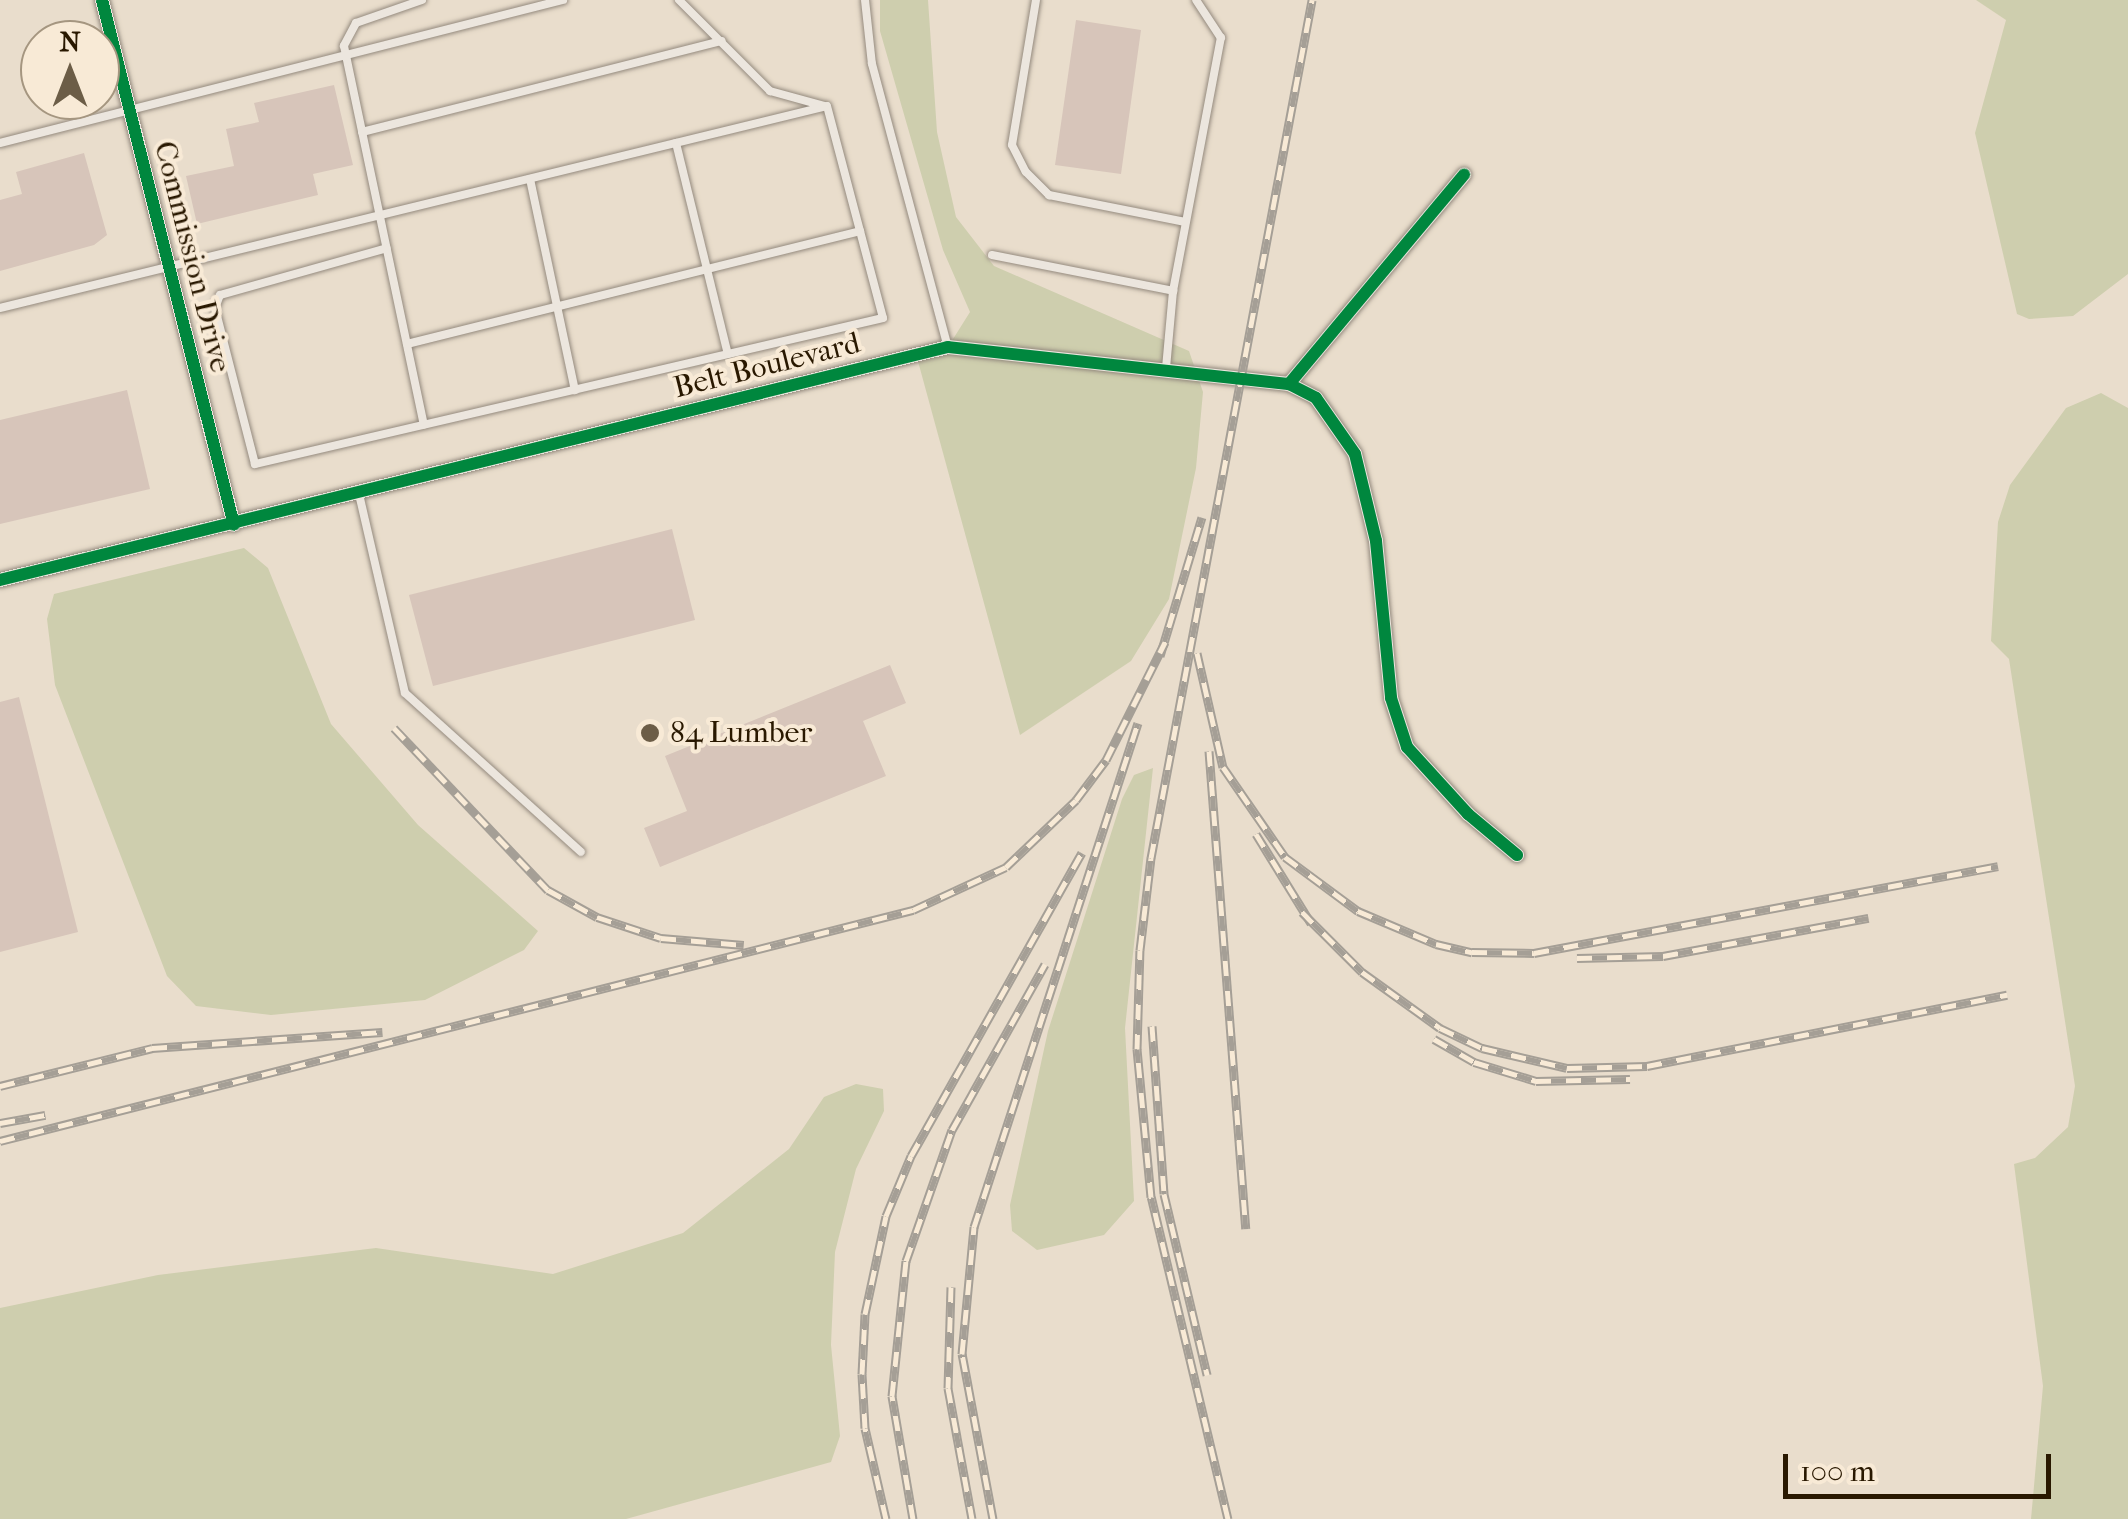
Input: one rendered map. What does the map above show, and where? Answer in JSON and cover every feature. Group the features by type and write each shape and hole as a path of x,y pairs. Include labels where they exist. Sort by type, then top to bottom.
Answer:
{"street":[{"name":"Commission Drive","path":"102,0 234,525"},
{"path":"1464,175 1289,384 1316,398 1355,454 1376,541 1392,698 1407,746 1468,814 1517,855"},
{"name":"Belt Boulevard","path":"0,580 948,347 1289,384"}],"lane":[{"path":"422,0 356,22 346,54 424,425"},
{"path":"0,143 564,0"},
{"path":"679,0 770,91 827,106"},
{"path":"865,0 872,64 948,347"},
{"path":"1036,0 1012,145 1026,172 1049,195 1186,222"},
{"path":"1166,368 1174,291 1222,38 1196,0"},
{"path":"362,132 722,41"},
{"path":"0,308 827,106"},
{"path":"387,248 237,286 220,296 215,308 255,464 883,318 827,106"},
{"path":"676,143 728,354"},
{"path":"530,179 575,390"},
{"path":"407,344 860,231"},
{"path":"992,255 1174,291"},
{"path":"359,494 405,693 581,852"}],"green space":[{"path":"880,0 928,0 937,132 956,217 994,266 1189,351 1203,392 1196,468 1169,599 1131,661 1020,735 916,354 948,347 970,312 943,250 880,31"},
{"path":"1976,0 2128,0 2128,274 2073,316 2029,319 2017,314 1975,133 2006,20"},
{"path":"2101,393 2128,408 2128,1519 2031,1519 2043,1386 2014,1164 2035,1158 2068,1127 2075,1086 2009,659 1991,641 1998,522 2010,485 2066,408"},
{"path":"244,548 268,568 331,724 418,825 538,931 524,950 425,1000 271,1015 196,1006 167,976 55,685 47,619 54,594"},
{"path":"1153,768 1125,1028 1134,1201 1104,1235 1037,1250 1012,1231 1010,1205 1048,1031 1122,799 1134,775"},
{"path":"856,1084 883,1089 884,1111 856,1169 835,1252 831,1345 840,1436 831,1462 626,1519 0,1519 0,1308 158,1275 376,1248 553,1274 683,1233 789,1149 824,1097"}],"building":[{"path":"1076,20 1141,30 1121,174 1055,165"},
{"path":"334,85 353,165 313,174 318,195 197,224 186,176 234,166 226,129 259,122 254,103"},
{"path":"84,153 107,235 94,245 0,271 0,200 22,194 16,172"},
{"path":"127,390 150,489 0,524 0,420"},
{"path":"672,529 695,620 433,686 409,595"},
{"path":"890,665 906,703 863,721 886,776 660,867 644,828 687,811 665,756"},
{"path":"19,697 78,932 0,952 0,702"}],"railway":[{"path":"1228,1519 1151,1197 1137,1049 1140,950 1151,858 1312,0"},
{"path":"1160,656 1202,517"},
{"path":"0,1141 913,910 1006,867 1076,800 1106,760 1165,642"},
{"path":"1197,653 1223,767 1285,857 1358,911 1436,944 1472,952 1534,953 1998,866"},
{"path":"993,1519 962,1354 974,1227 1138,723"},
{"path":"394,728 548,890 597,917 661,938 744,945"},
{"path":"1209,751 1246,1229"},
{"path":"1256,834 1311,923"},
{"path":"886,1519 865,1428 862,1374 865,1314 886,1216 911,1156 1082,853"},
{"path":"1302,912 1362,972 1440,1028 1482,1048 1567,1068 1647,1066 2007,995"},
{"path":"1577,958 1663,956 1869,918"},
{"path":"913,1519 892,1396 906,1261 952,1130 1045,964"},
{"path":"1152,1026 1164,1194 1207,1375"},
{"path":"0,1086 152,1048 382,1032"},
{"path":"1434,1039 1474,1062 1536,1081 1630,1079"},
{"path":"0,1123 45,1115"},
{"path":"951,1287 948,1388 972,1519"}],"cycle path":[{"path":"102,0 234,525"},
{"path":"0,580 948,347 1289,384 1464,175"},
{"path":"1289,384 1316,398 1355,454 1376,541 1391,698 1407,747 1468,814 1517,855"}],"place":[{"name":"84 Lumber","path":"650,733"}]}
